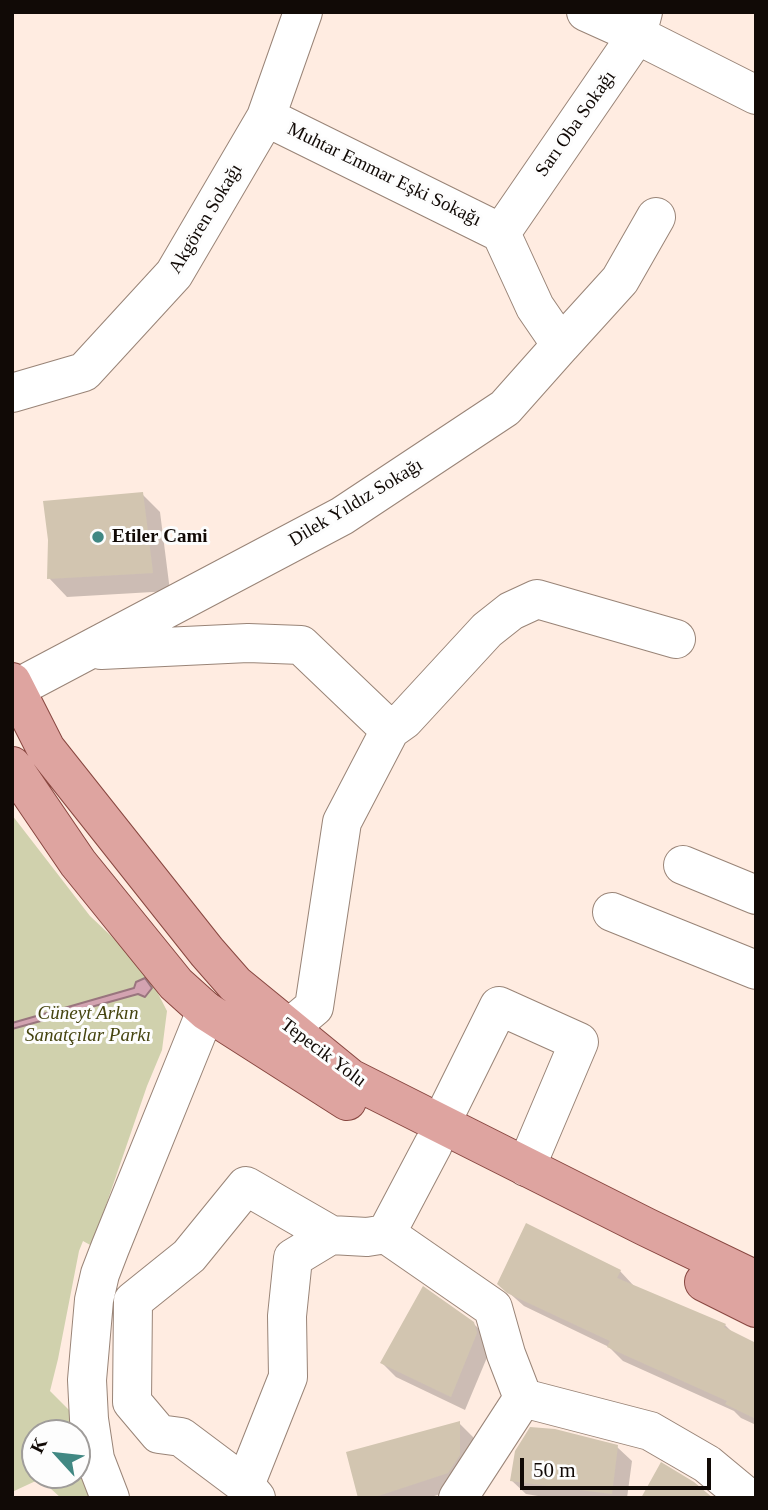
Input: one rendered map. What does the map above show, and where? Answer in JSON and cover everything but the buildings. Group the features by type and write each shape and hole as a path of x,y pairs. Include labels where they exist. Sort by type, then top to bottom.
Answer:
{"main road":[{"name":"Tepecik Yolu","path":"13,687 46,749 235,984 350,1078 437,1134 756,1308"},
{"name":"Tepecik Yolu","path":"12,766 78,863 176,984 206,1011 336,1096 526,1167 756,1280"},
{"path":"176,984 198,958 207,952"},
{"path":"206,1011 217,1006 235,984"}],"street":[{"name":"Akgören Sokağı","path":"12,393 84,372 174,274 266,117 303,12"},
{"path":"586,12 640,24 756,95"},
{"name":"Sarı Oba Sokağı","path":"501,233 640,24"},
{"name":"Muhtar Emmar Eşki Sokağı","path":"266,117 501,233"},
{"name":"Dilek Yıldız Sokağı","path":"13,687 88,651 342,516 505,408 620,279 656,218"},
{"path":"501,233 535,307 561,345"},
{"path":"289,1028 314,1007 342,822 390,730 404,720 487,630 511,611 537,599 676,639"},
{"path":"88,651 248,643 301,645 390,730"},
{"path":"683,866 756,895"},
{"path":"612,912 756,970"},
{"path":"386,1234 499,1006 579,1042 526,1167"},
{"path":"110,1498 95,1459 89,1419 87,1380 94,1300 110,1248 206,1011"},
{"path":"331,1234 293,1258 287,1316 288,1377 251,1491 181,1437 159,1434 132,1402 133,1301 188,1256 246,1186 331,1234 368,1237 386,1234 493,1308 506,1354 523,1398"},
{"path":"458,1498 523,1398"},
{"path":"523,1398 650,1430 707,1464 748,1498"}],"green space":[{"name":"Cüneyt Arkın Sanatçılar Parkı","path":"12,815 90,916 145,968 167,1011 162,1050 92,1246 83,1241 79,1251 50,1391 71,1412 72,1419 21,1419 21,1488 12,1492"},
{"name":"Cüneyt Arkın Sanatçılar Parkı","path":"91,1484 98,1498 61,1498 51,1489 91,1489"}],"shaded area":[{"path":"145,978 152,988 145,997 138,994 12,1029 12,1023 134,988 136,982"}],"place":[{"name":"Etiler Cami","path":"98,537"}]}
